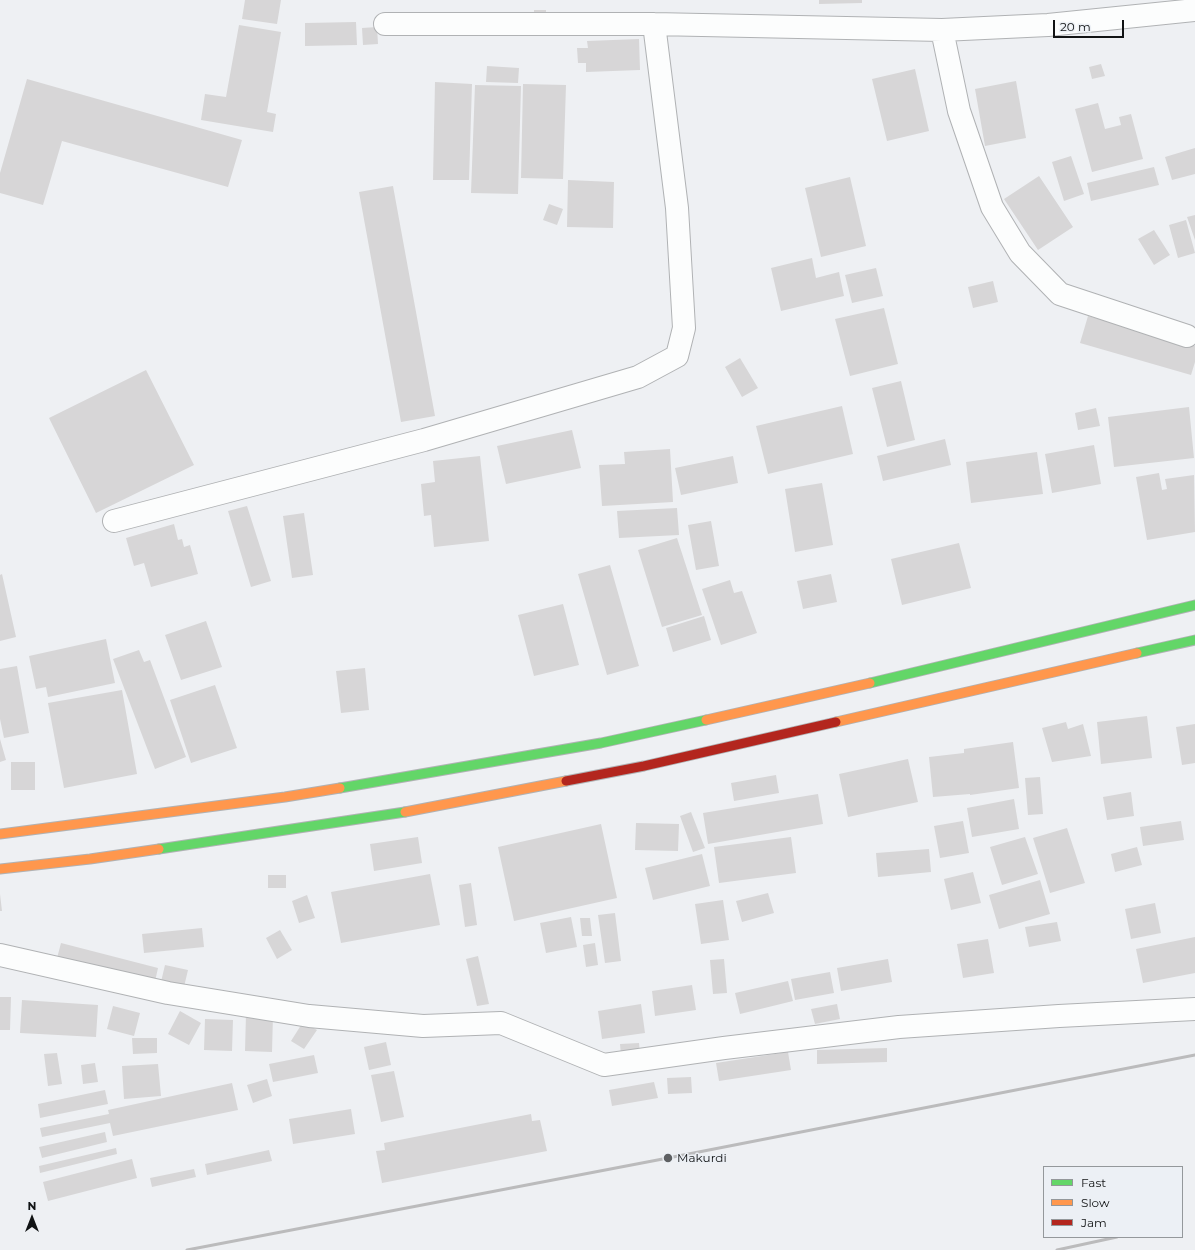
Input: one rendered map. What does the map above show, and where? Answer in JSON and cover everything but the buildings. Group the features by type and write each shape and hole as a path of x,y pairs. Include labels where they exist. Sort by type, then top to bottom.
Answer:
{"street":[{"path":"385,24 654,24 942,30 1048,25 1195,10"},
{"path":"114,521 432,438 638,377 677,356 684,328 677,208 654,24"},
{"path":"942,30 959,111 992,207 1020,253 1060,294 1187,336"},
{"path":"0,834 285,797 446,774 609,741 885,680 1195,606"},
{"path":"0,869 98,858 451,800 644,766 1195,640"},
{"path":"0,955 168,993 309,1016 423,1026 502,1023 604,1065 724,1048 899,1027 1059,1016 1195,1009"}],"railway":[{"path":"187,1250 1195,1055"},
{"path":"1057,1250 1112,1238"}],"traffic: fast":[{"path":"870,683 1195,605"},
{"path":"1137,653 1195,640"},
{"path":"340,788 601,743 706,720"},
{"path":"159,849 405,812"}],"traffic: slow":[{"path":"836,722 1137,653"},
{"path":"706,720 870,683"},
{"path":"405,812 566,781"},
{"path":"0,834 285,797 340,788"},
{"path":"0,869 90,859 159,849"}],"traffic: jam":[{"path":"566,781 644,766 836,722"}],"place":[{"name":"Makurdi","path":"668,1158"}]}
